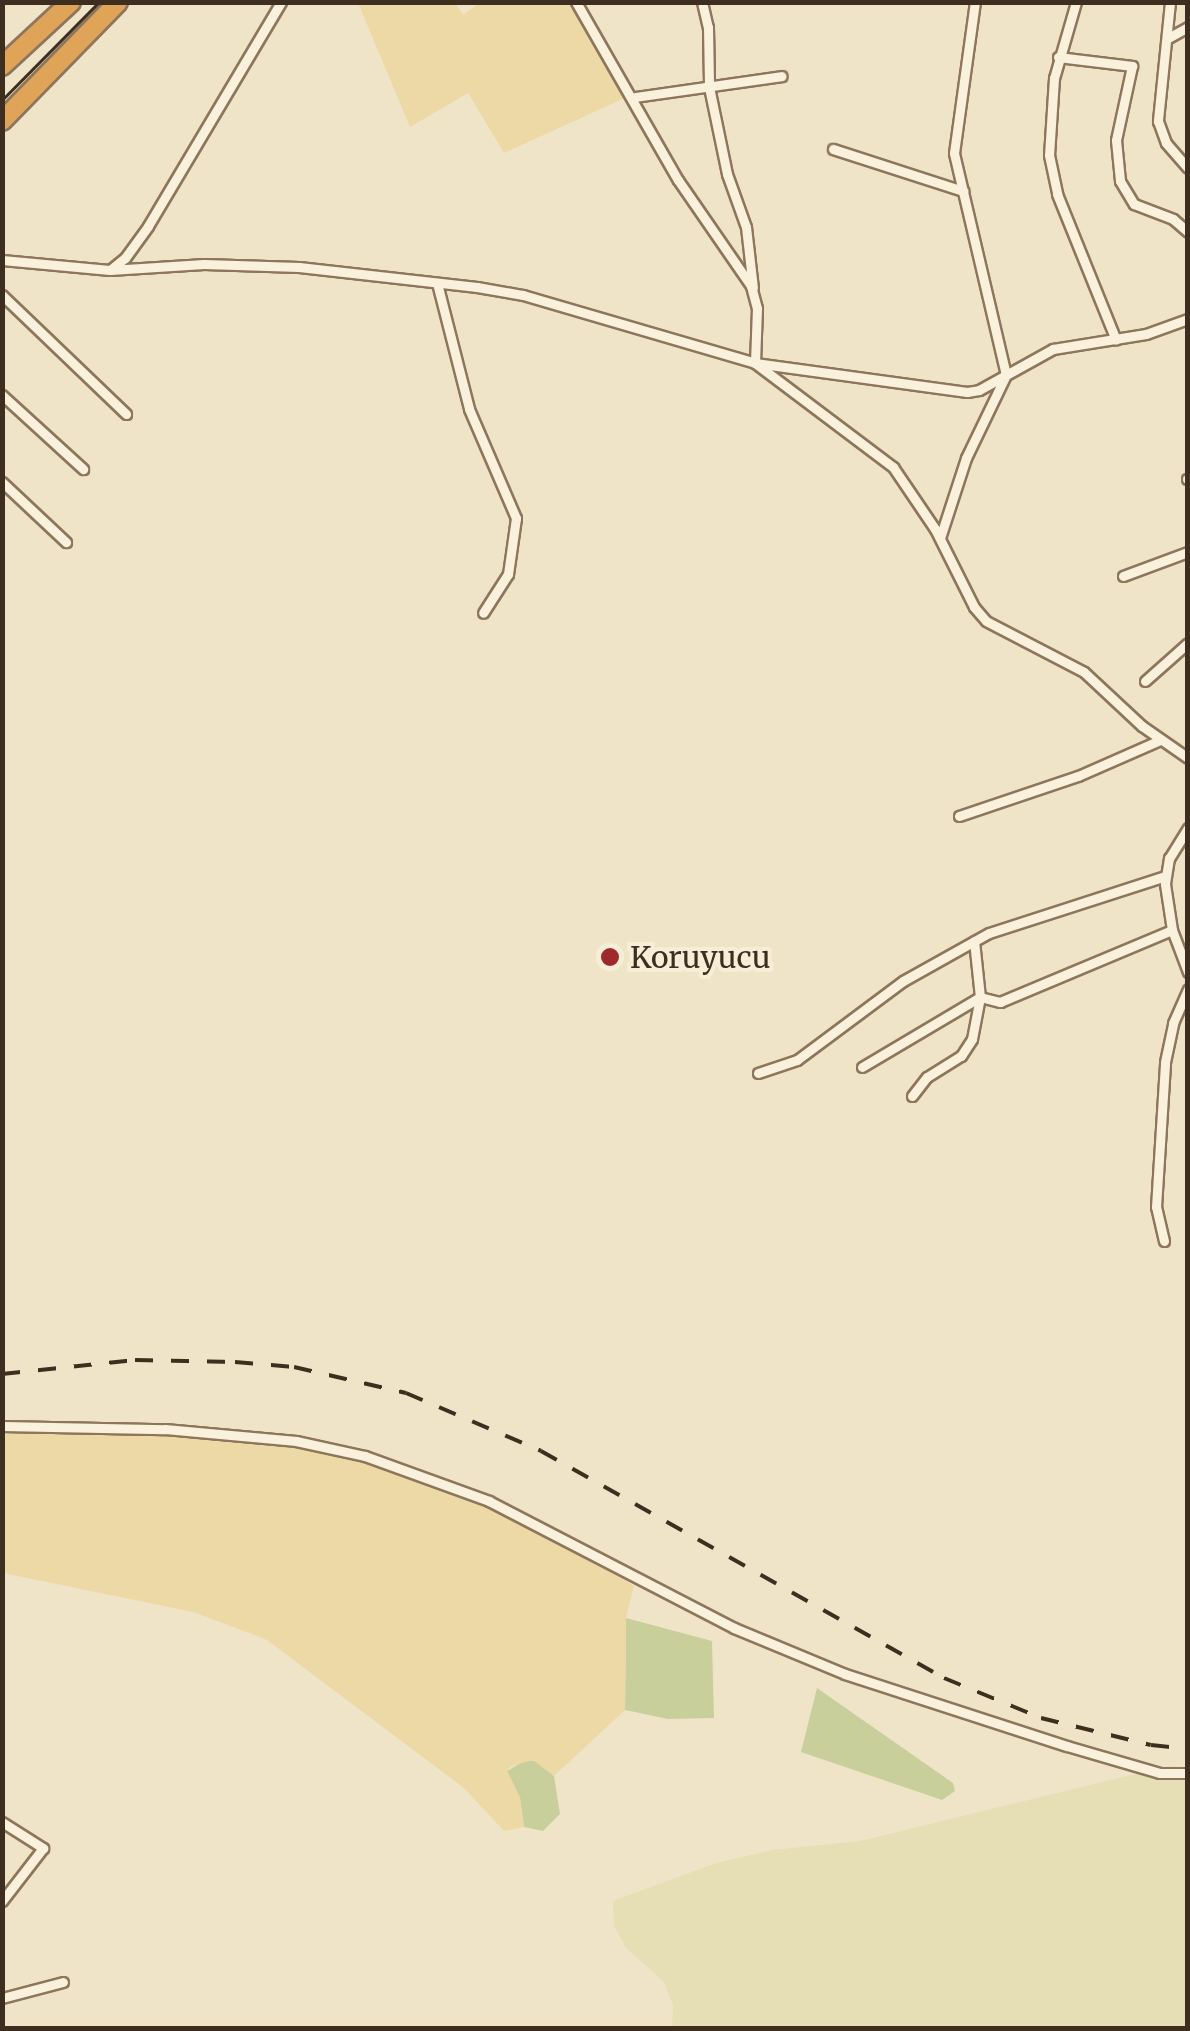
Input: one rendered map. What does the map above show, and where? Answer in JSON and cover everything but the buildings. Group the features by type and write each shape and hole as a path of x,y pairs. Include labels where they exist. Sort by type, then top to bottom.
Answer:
{"highway":[{"path":"2,66 71,2"},
{"path":"2,121 118,2"}],"street":[{"path":"110,270 125,258 148,226 281,2"},
{"path":"576,2 678,180 753,293"},
{"path":"702,2 708,27 709,87 727,174 746,227 755,363"},
{"path":"940,538 966,458 1006,375 954,144 975,2"},
{"path":"1076,2 1058,57 1049,113 1051,167 1116,340"},
{"path":"1170,2 1158,121 1166,143 1188,168"},
{"path":"1168,38 1188,26"},
{"path":"1058,57 1132,66 1116,140 1120,181 1134,204 1173,219 1188,232"},
{"path":"634,98 782,76"},
{"path":"833,149 963,190"},
{"path":"2,260 110,270 240,264 436,283 523,295 755,363 967,392 1053,349 1116,340 1188,320"},
{"path":"436,283 469,409 516,518 508,574 483,613"},
{"path":"2,295 126,414"},
{"path":"755,363 893,467 940,538 969,599 986,621 1084,672 1160,740 1188,758"},
{"path":"2,395 84,468"},
{"path":"2,482 66,542"},
{"path":"1123,576 1188,552"},
{"path":"1144,681 1188,643"},
{"path":"958,816 1078,776 1160,740"},
{"path":"1188,828 1173,850 1166,876 1172,930 1188,972"},
{"path":"758,1073 806,1055 903,982 974,941 1014,923 1166,876"},
{"path":"862,1067 980,997 1000,1002 1172,930"},
{"path":"912,1096 927,1077 969,1046 980,997 974,941"},
{"path":"1164,1241 1156,1207 1165,1062 1173,1023 1188,989"},
{"path":"2,1426 75,1424 200,1432 296,1441 365,1456 488,1501 734,1628 820,1665 1067,1746 1160,1773 1188,1773"},
{"path":"2,1822 43,1848 2,1901"},
{"path":"2,1882 14,1881"},
{"path":"2,1998 62,1982"}],"shaded area":[{"path":"1168,1766 1187,1767 1187,2028 672,2028 673,2005 664,1982 626,1948 614,1926 613,1901 716,1863 773,1850 860,1841"}],"green space":[{"path":"626,1618 712,1641 714,1718 668,1719 625,1710"},
{"path":"817,1688 953,1783 955,1791 942,1800 801,1752"},
{"path":"527,1759 543,1764 554,1776 560,1814 543,1831 524,1827 520,1798 507,1771"}],"sand":[{"path":"358,3 455,3 463,15 480,3 572,3 629,96 504,153 468,93 410,127"},
{"path":"106,1430 292,1444 349,1455 445,1487 582,1554 634,1586 626,1618 625,1710 554,1776 533,1760 511,1766 507,1771 520,1798 524,1827 504,1831 464,1788 267,1640 193,1612 3,1573 2,1431"}],"tram line":[{"path":"2,100 99,2"}],"railway":[{"path":"2,1374 135,1360 235,1362 294,1367 406,1393 541,1451 944,1678 1041,1718 1151,1745 1188,1749"}],"place":[{"name":"Koruyucu","path":"610,957"}]}
